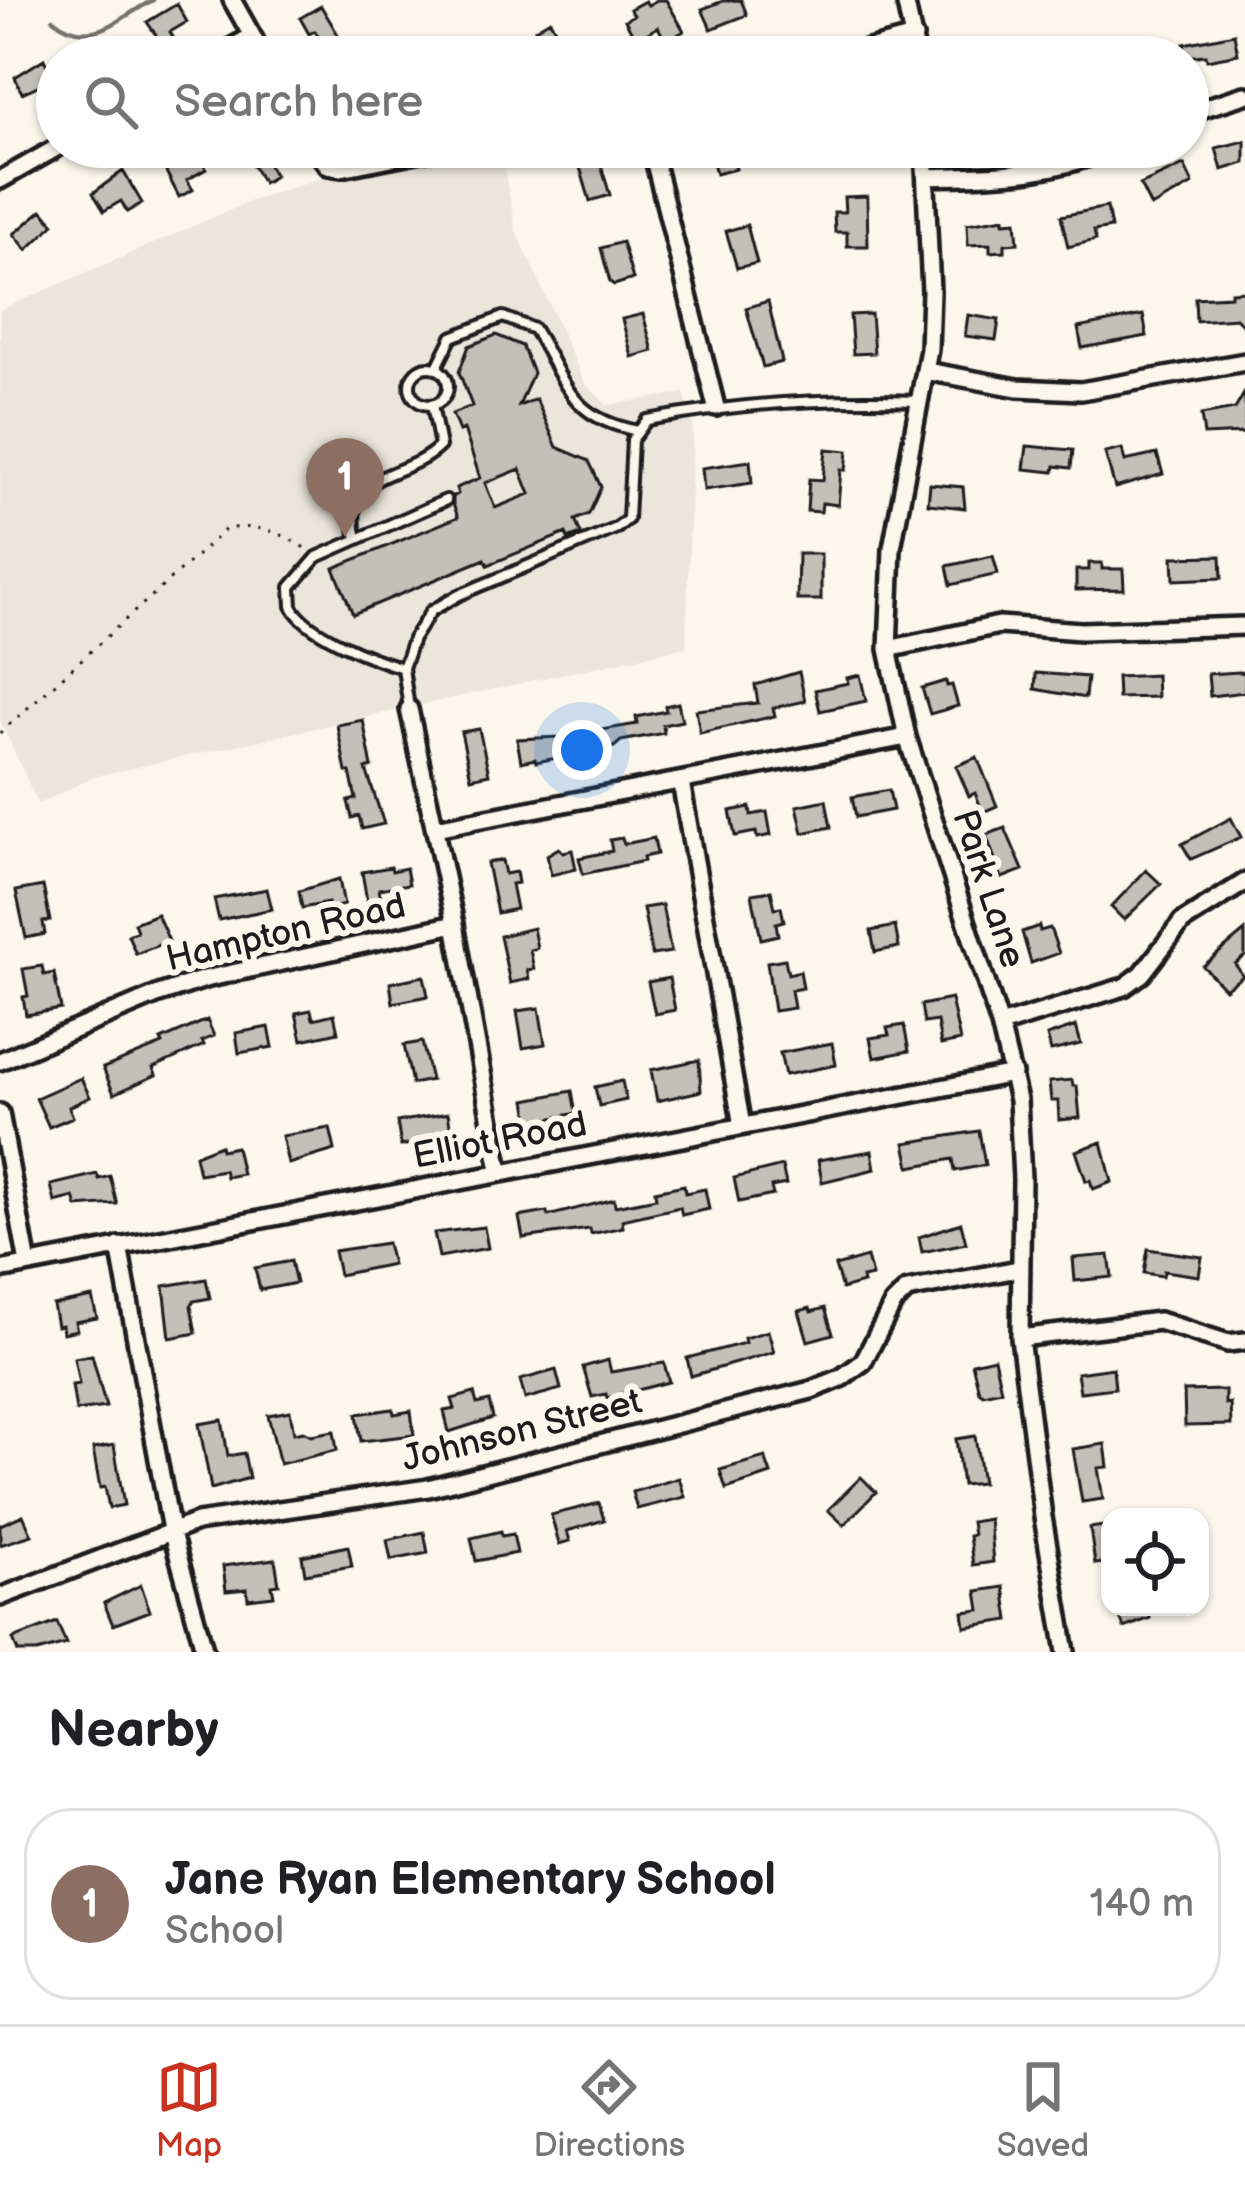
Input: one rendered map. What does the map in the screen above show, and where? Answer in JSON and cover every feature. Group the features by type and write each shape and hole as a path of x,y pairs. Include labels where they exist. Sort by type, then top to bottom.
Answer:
{"street":[{"path":"232,0 252,36"},
{"path":"905,0 914,36"},
{"path":"1209,106 1245,95"},
{"path":"0,180 36,160"},
{"path":"656,168 716,407"},
{"name":"Park Lane","path":"926,168 931,291 926,371 892,548 887,649 907,737 1013,1074 1022,1133 1020,1338 1042,1516 1066,1652"},
{"path":"926,178 1064,168"},
{"path":"926,371 1018,388 1081,392 1245,362"},
{"path":"887,649 999,625 1081,631 1245,626"},
{"path":"409,709 455,924 500,1172"},
{"path":"435,828 907,737"},
{"path":"681,782 742,1126"},
{"path":"1000,1025 1124,986 1142,974 1182,922 1245,882"},
{"name":"Hampton Road","path":"0,1061 205,979 455,924"},
{"name":"Elliot Road","path":"0,1270 1013,1074"},
{"path":"0,1113 28,1264"},
{"path":"119,1246 171,1530 205,1652"},
{"name":"Johnson Street","path":"0,1597 196,1522 428,1488 811,1390 842,1378 863,1362 893,1304 908,1290 1018,1269"},
{"path":"1020,1338 1159,1321 1228,1343 1245,1341"}],"lane":[{"path":"436,369 452,337 503,317 537,333 565,389 583,409 600,421 638,431"},
{"path":"436,369 446,378 447,391 432,405 418,402 410,386 419,370 436,369"},
{"path":"409,709 403,668 412,639 431,611 628,519 632,440 646,420 716,407 921,401"},
{"path":"357,539 351,515 362,491 440,446 432,405"},
{"path":"403,668 370,658 308,624 292,606 291,587 316,557 446,500"}],"path":[{"path":"0,733 226,529 247,526 280,531 316,557"}],"shaded area":[{"path":"382,168 504,168 516,230 584,382 607,405 684,393 693,426 686,647 96,776 38,804 0,720 0,310 251,201 314,180"}],"building":[{"path":"666,0 684,31 663,36 658,27 634,36 625,20 634,15 630,9 645,1 648,5"},
{"path":"741,0 747,15 711,29 702,9"},
{"path":"177,4 187,22 170,32 172,36 157,36 147,22"},
{"path":"321,6 339,36 309,34 300,18"},
{"path":"550,20 558,35 539,36 535,29"},
{"path":"1234,34 1238,54 1209,60 1209,39"},
{"path":"36,64 36,87 22,93 15,77"},
{"path":"1245,141 1245,163 1222,170 1216,148"},
{"path":"164,168 206,168 187,180 193,190 179,197"},
{"path":"254,168 270,168 275,176 263,183"},
{"path":"580,168 602,168 610,195 590,201"},
{"path":"1177,168 1185,168 1193,184 1151,207 1140,185"},
{"path":"123,171 142,203 127,212 121,201 104,211 93,193"},
{"path":"867,196 868,246 847,246 847,232 835,232 834,212 845,212 844,197"},
{"path":"1107,207 1111,228 1094,231 1096,240 1068,247 1061,216"},
{"path":"42,210 54,224 27,250 14,234"},
{"path":"1004,218 1004,222 1016,221 1018,243 1005,244 1005,251 990,252 990,244 968,245 967,224"},
{"path":"747,225 757,263 737,268 726,231"},
{"path":"622,242 633,279 614,285 601,248"},
{"path":"1245,291 1245,327 1236,318 1196,321 1195,298"},
{"path":"768,301 782,362 763,367 746,308"},
{"path":"643,314 653,351 632,357 622,319"},
{"path":"871,314 874,353 853,354 850,315"},
{"path":"968,315 999,320 996,340 965,336"},
{"path":"1143,315 1147,336 1082,348 1078,328"},
{"path":"496,335 522,346 533,373 519,406 536,399 557,447 589,461 601,487 589,514 575,520 581,534 568,539 566,533 488,565 485,559 353,614 334,568 458,517 453,504 456,488 480,478 464,429 459,431 452,414 472,406 459,372 469,346","holes":["520,469 530,494 495,508 485,483"]},
{"path":"1245,392 1245,433 1204,435 1201,415 1235,409"},
{"path":"1027,446 1073,450 1071,468 1055,466 1054,472 1024,469"},
{"path":"826,449 848,451 838,505 822,503 821,512 807,511 809,479 823,480"},
{"path":"1122,449 1125,461 1157,454 1163,474 1115,488 1105,453"},
{"path":"750,461 752,483 704,490 702,468"},
{"path":"930,484 963,487 965,508 928,504"},
{"path":"798,554 821,554 821,600 797,600"},
{"path":"993,556 998,574 951,585 947,566"},
{"path":"1221,556 1222,578 1174,580 1173,557"},
{"path":"1089,563 1102,563 1102,569 1123,569 1124,589 1076,590 1076,570 1089,570"},
{"path":"799,672 805,701 773,708 775,716 700,733 696,710 758,703 755,685"},
{"path":"1036,673 1087,677 1085,698 1035,689"},
{"path":"1245,673 1245,692 1210,696 1208,674"},
{"path":"860,675 866,701 820,711 815,690 848,683 847,678"},
{"path":"1156,675 1157,697 1118,698 1117,677"},
{"path":"946,681 947,686 952,685 958,706 930,714 922,688"},
{"path":"678,703 682,721 663,725 664,733 621,741 614,747 521,762 517,739 637,724 636,717 666,711 665,706"},
{"path":"363,720 372,767 366,769 384,824 362,829 359,816 352,818 348,801 356,799 337,725"},
{"path":"479,729 489,774 471,778 461,732"},
{"path":"977,757 997,806 983,812 975,793 969,796 956,766"},
{"path":"889,790 893,810 856,817 852,797"},
{"path":"826,800 831,827 803,833 797,806"},
{"path":"750,807 751,815 767,812 771,835 735,836 730,811"},
{"path":"1231,818 1241,837 1191,859 1182,844"},
{"path":"1005,828 1023,870 1002,878 986,835"},
{"path":"622,838 624,844 654,838 657,854 583,874 579,858 612,851 610,840"},
{"path":"559,848 572,850 576,869 551,875 547,855"},
{"path":"502,860 505,874 516,872 518,883 511,884 516,909 497,913 487,863"},
{"path":"391,867 392,871 406,868 409,884 379,889 381,899 367,901 362,872"},
{"path":"1146,870 1161,884 1124,920 1111,907"},
{"path":"339,879 344,905 302,908 299,891"},
{"path":"43,886 50,921 43,922 45,934 26,938 16,891"},
{"path":"267,889 272,909 219,920 214,899"},
{"path":"771,891 784,921 776,923 778,935 761,939 752,894"},
{"path":"662,905 671,952 652,955 643,908"},
{"path":"157,914 169,941 136,954 128,935 137,931 134,923"},
{"path":"895,926 899,947 875,952 871,931"},
{"path":"1039,926 1040,931 1050,928 1059,953 1031,963 1022,932"},
{"path":"533,928 534,969 527,970 529,979 510,983 500,936"},
{"path":"1245,931 1245,956 1235,964 1243,976 1225,989 1203,966"},
{"path":"785,959 788,974 800,971 803,988 791,990 794,1008 774,1011 767,962"},
{"path":"42,966 44,975 54,973 61,1009 26,1015 23,969"},
{"path":"424,976 428,996 393,1003 390,983"},
{"path":"669,978 675,1010 655,1014 648,982"},
{"path":"951,999 960,1041 941,1045 937,1021 924,1023 921,1005"},
{"path":"539,1008 545,1044 523,1048 517,1011"},
{"path":"311,1010 313,1019 334,1014 338,1032 302,1040 296,1013"},
{"path":"207,1020 214,1036 202,1041 204,1045 153,1068 156,1075 114,1094 103,1068"},
{"path":"904,1025 909,1051 874,1058 870,1038 889,1035 887,1028"},
{"path":"1076,1026 1081,1044 1051,1051 1047,1036"},
{"path":"269,1027 273,1047 239,1053 236,1033"},
{"path":"422,1042 431,1080 412,1084 404,1045"},
{"path":"832,1043 836,1065 785,1075 780,1053"},
{"path":"699,1060 701,1091 657,1101 651,1070"},
{"path":"81,1078 90,1097 69,1107 73,1117 49,1127 36,1098"},
{"path":"1072,1080 1077,1086 1080,1118 1059,1120 1058,1101 1051,1101 1049,1082"},
{"path":"622,1081 626,1100 599,1106 595,1087"},
{"path":"572,1091 576,1113 530,1123 526,1100"},
{"path":"448,1113 452,1137 401,1146 397,1122"},
{"path":"330,1128 335,1150 288,1164 282,1136"},
{"path":"979,1131 985,1165 955,1171 953,1159 910,1167 905,1143"},
{"path":"1102,1142 1112,1182 1093,1189 1076,1151"},
{"path":"220,1145 221,1150 236,1147 242,1174 226,1177 224,1170 199,1174 195,1155"},
{"path":"872,1151 875,1169 822,1182 818,1160"},
{"path":"782,1166 786,1184 771,1187 773,1195 739,1202 734,1178"},
{"path":"97,1174 99,1179 110,1176 117,1204 77,1207 74,1197 55,1202 51,1185"},
{"path":"684,1185 685,1193 705,1189 709,1209 682,1215 680,1207 622,1220 623,1227 591,1234 590,1229 523,1238 519,1217 547,1212 548,1216 614,1199 615,1206 656,1198 655,1191"},
{"path":"961,1223 966,1243 922,1252 919,1237"},
{"path":"484,1227 488,1248 439,1257 434,1233"},
{"path":"387,1243 392,1264 339,1275 334,1251"},
{"path":"1148,1249 1202,1257 1199,1276 1144,1273"},
{"path":"1109,1255 1112,1277 1075,1281 1073,1258"},
{"path":"867,1257 872,1276 842,1289 835,1266"},
{"path":"291,1261 296,1283 260,1290 255,1268"},
{"path":"206,1279 210,1298 191,1306 196,1333 170,1338 164,1286"},
{"path":"92,1297 97,1318 75,1322 77,1330 63,1333 53,1305"},
{"path":"810,1308 811,1312 825,1308 833,1334 808,1341 799,1311"},
{"path":"768,1331 774,1352 691,1376 687,1358 745,1343 744,1338"},
{"path":"92,1355 106,1407 76,1411 72,1385 79,1384 74,1358"},
{"path":"994,1358 1001,1390 983,1394 972,1363"},
{"path":"608,1360 611,1372 664,1363 669,1382 607,1398 606,1394 592,1397 583,1367"},
{"path":"1113,1368 1115,1388 1080,1392 1077,1373"},
{"path":"556,1370 561,1389 525,1399 520,1380"},
{"path":"1225,1390 1231,1425 1185,1426 1184,1391"},
{"path":"474,1393 477,1404 489,1401 493,1418 449,1432 444,1411 455,1409 452,1399"},
{"path":"393,1409 394,1414 411,1411 414,1435 361,1441 357,1414"},
{"path":"290,1411 294,1433 334,1431 337,1450 280,1464 268,1415"},
{"path":"222,1420 228,1456 244,1453 249,1478 211,1489 199,1424"},
{"path":"975,1436 982,1483 962,1485 956,1439"},
{"path":"1105,1444 1108,1467 1098,1468 1103,1499 1082,1502 1073,1449"},
{"path":"114,1445 124,1505 109,1508 93,1449"},
{"path":"765,1457 771,1474 726,1489 720,1470"},
{"path":"861,1477 876,1492 844,1525 828,1510"},
{"path":"679,1478 685,1497 637,1509 632,1492"},
{"path":"599,1503 604,1520 567,1531 570,1541 559,1544 551,1515"},
{"path":"23,1515 32,1535 0,1545 0,1525"},
{"path":"989,1519 993,1562 973,1565 971,1522"},
{"path":"1101,1526 1101,1563 1095,1564 1090,1528"},
{"path":"501,1531 502,1536 513,1534 517,1553 476,1561 471,1538"},
{"path":"424,1532 428,1553 391,1560 387,1540"},
{"path":"348,1546 352,1566 305,1574 302,1556"},
{"path":"275,1559 279,1584 272,1585 274,1596 248,1599 247,1589 226,1591 223,1566"},
{"path":"141,1585 150,1611 113,1625 104,1603"},
{"path":"1004,1587 1009,1620 965,1627 963,1612 980,1610 977,1591"},
{"path":"1119,1616 1149,1616 1150,1618 1124,1628"},
{"path":"57,1622 66,1644 18,1652 13,1639"}],"waterway":[{"path":"53,19 79,32 92,31 153,0"}],"place":[{"name":"Jane Ryan Elementary School","path":"345,537"}]}
